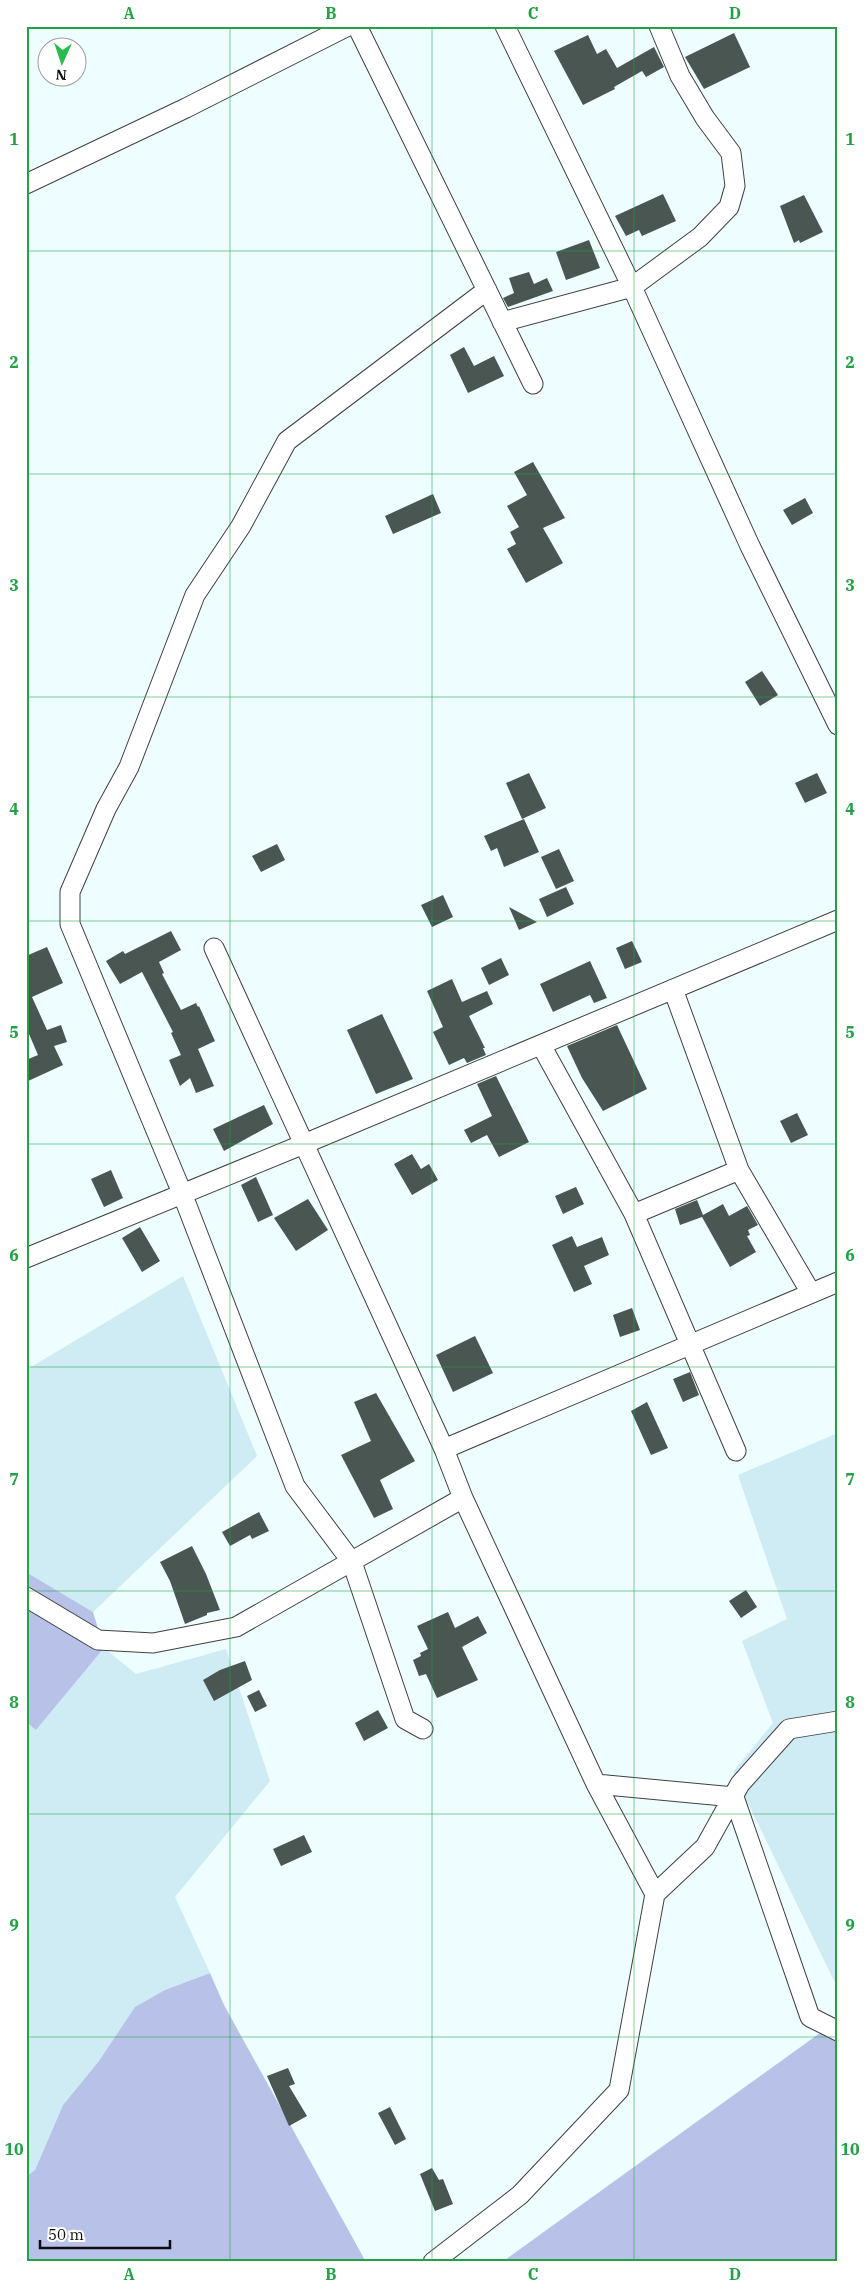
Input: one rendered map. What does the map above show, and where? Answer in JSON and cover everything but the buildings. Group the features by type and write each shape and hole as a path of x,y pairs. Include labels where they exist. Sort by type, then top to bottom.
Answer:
{"street":[{"path":"26,184 186,108 348,26"},
{"path":"357,26 533,384"},
{"path":"505,26 632,287 750,546 838,725"},
{"path":"502,322 632,287 700,237 729,208 735,186 731,154 705,118 680,76 660,26"},
{"path":"423,1729 405,1719 352,1562 295,1486 182,1194 70,924 70,892 106,809 129,767 195,595 241,526 287,441 487,290"},
{"path":"26,1258 304,1144 838,920"},
{"path":"214,948 444,1449 463,1498 596,1784 656,1894"},
{"path":"673,990 739,1170 811,1293"},
{"path":"541,1045 634,1214 736,1451"},
{"path":"634,1214 739,1170"},
{"path":"444,1449 838,1282"},
{"path":"26,1597 98,1640 153,1642 236,1627 463,1498"},
{"path":"433,2262 520,2195 619,2090 656,1894 705,1848 740,1784 789,1729 838,1721"},
{"path":"596,1784 734,1796"},
{"path":"734,1796 810,2018 838,2031"}],"shaded area":[{"path":"183,1276 257,1456 93,1612 26,1572 26,1370"},
{"path":"838,1433 838,1989 733,1772 773,1723 742,1641 787,1619 738,1475"},
{"path":"26,1572 93,1612 104,1648 36,1730 26,1722"},
{"path":"104,1648 136,1674 226,1649 270,1781 175,1897 210,1973 165,1990 99,2061 63,2105 35,2170 26,2177 26,1722 36,1730"},
{"path":"210,1973 224,2005 366,2262 26,2262 26,2177 35,2170 63,2105 99,2061 135,2007 165,1990"},
{"path":"838,2020 838,2262 502,2262"}]}
